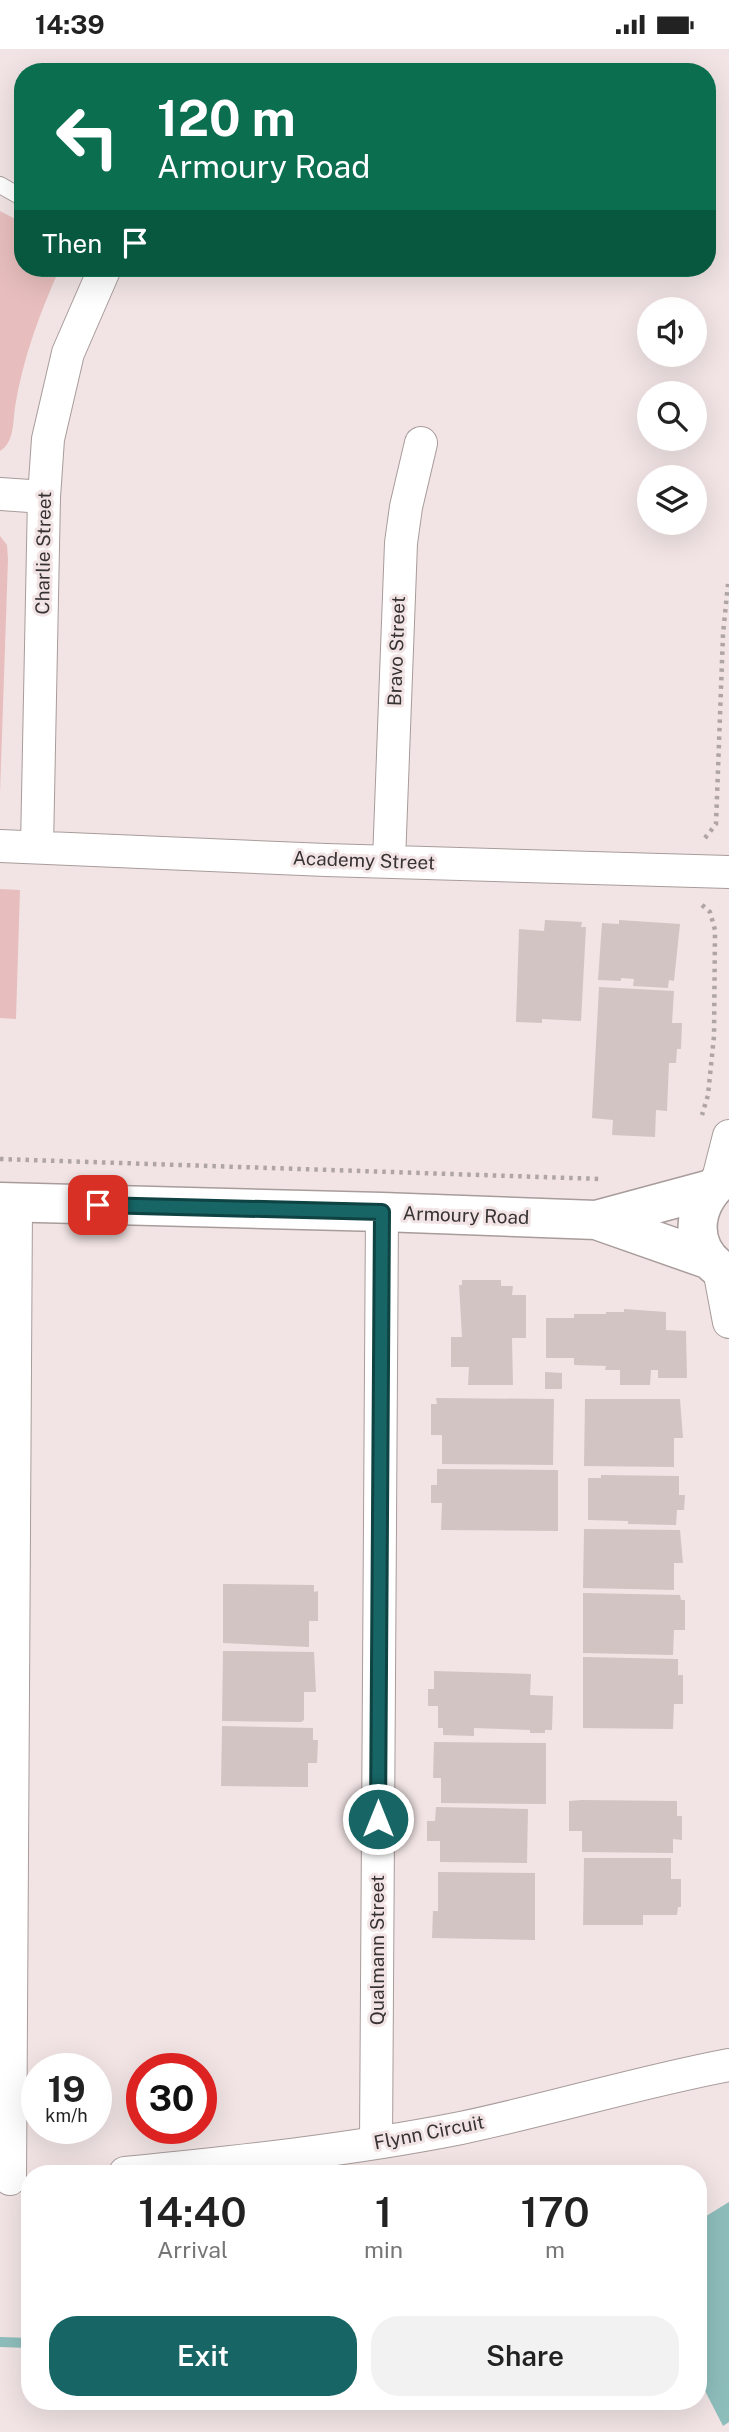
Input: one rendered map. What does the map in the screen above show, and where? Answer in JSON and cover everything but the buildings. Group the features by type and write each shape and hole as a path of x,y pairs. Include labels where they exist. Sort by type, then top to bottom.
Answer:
{"street":[{"name":"Charlie Street","path":"37,847 44,497 48,439 68,353 101,277"},
{"name":"Bravo Street","path":"389,861 401,543 421,443"},
{"path":"0,494 44,497"},
{"name":"Academy Street","path":"0,846 729,872"},
{"path":"729,1136 719,1182 702,1202 698,1216 702,1247 719,1268 729,1322"},
{"name":"Armoury Road","path":"596,1220 719,1182"},
{"path":"8,1203 13,2179"},
{"name":"Armoury Road","path":"8,1203 596,1220 719,1268"},
{"name":"Qualmann Street","path":"376,2143 382,1212"},
{"name":"Flynn Circuit","path":"203,2165 376,2143 460,2128 675,2075 729,2065"}],"path":[{"path":"699,839 706,838 716,824 723,634 728,584"},
{"path":"696,903 710,912 715,930 713,1046 708,1095 701,1121"},
{"path":"0,1159 605,1179"}],"shaded area":[{"path":"0,211 14,218 14,277 56,277 27,353 10,438 0,451"},
{"path":"0,536 7,545 8,559 0,794"},
{"path":"0,889 20,890 16,1019 0,1018"}],"water":[{"path":"729,2202 729,2422 723,2426 707,2395 707,2215"}],"waterway":[{"path":"0,2342 21,2343"}],"route":[{"path":"98,1205 382,1212 378,1819"}]}
